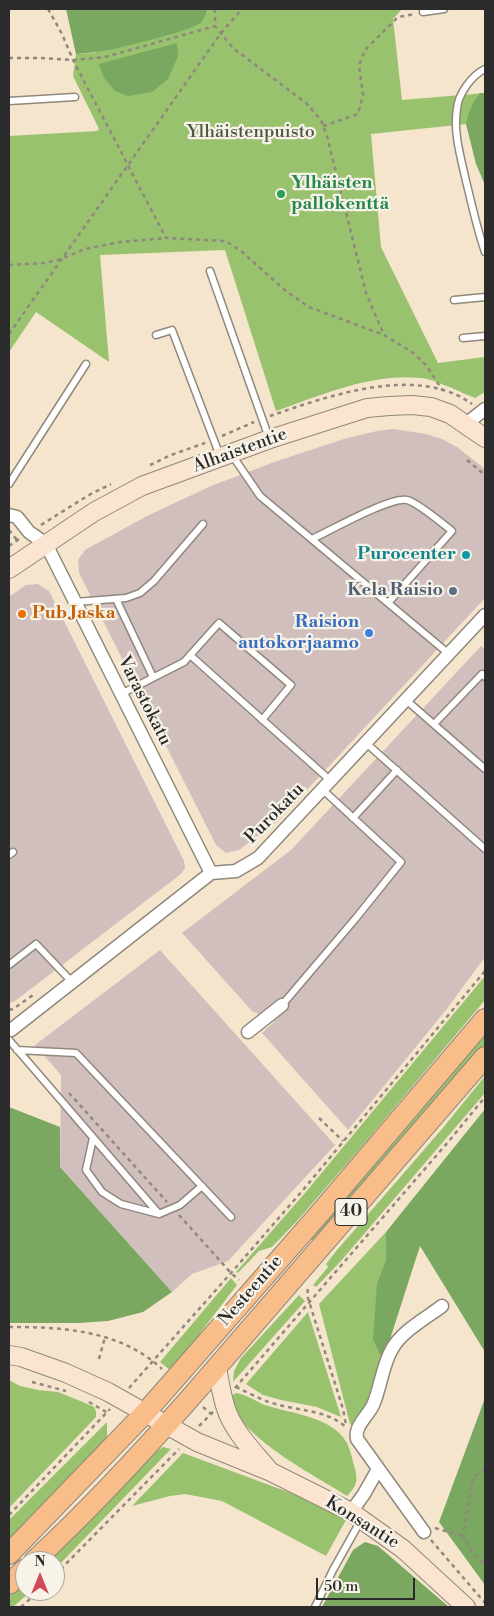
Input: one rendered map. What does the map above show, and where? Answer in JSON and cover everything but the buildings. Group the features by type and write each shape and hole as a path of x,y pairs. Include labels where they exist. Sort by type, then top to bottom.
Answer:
{"main road":[{"name":"Nesteentie","path":"9,1554 145,1413 485,1019"},
{"name":"Nesteentie","path":"45,1551 75,1523 167,1425 485,1056"}],"street":[{"name":"Alhaistentie","path":"9,569 94,512 142,486 270,439 367,408 412,405 431,407 450,414 485,438"},
{"path":"466,424 485,409"},
{"path":"9,515 17,517 29,532 46,544"},
{"name":"Varastokatu","path":"46,544 211,873"},
{"name":"Purokatu","path":"211,873 236,871 258,858 485,615"},
{"path":"10,1033 211,873"},
{"path":"248,1032 282,1005"},
{"path":"421,1528 351,1431 362,1423 373,1406 392,1349 401,1337 442,1306"},
{"name":"Konsantie","path":"9,1355 21,1357 66,1372 108,1392 197,1442 271,1472 356,1515 403,1549 466,1607"},
{"name":"Konsantie","path":"217,1368 227,1412 232,1422 246,1443 271,1472"},
{"path":"356,1515 364,1494 378,1469"}],"lane":[{"path":"423,12 444,9"},
{"path":"485,70 478,72 463,92 456,107 456,130 466,179 485,252"},
{"path":"9,101 75,97"},
{"path":"210,271 270,439"},
{"path":"454,300 485,296"},
{"path":"156,335 172,330 226,455 243,473 260,496 449,654"},
{"path":"464,338 485,336"},
{"path":"9,484 86,364"},
{"path":"312,539 392,501 408,500 425,510 452,531 388,603"},
{"path":"75,602 126,598 140,593 154,582 202,524"},
{"path":"116,599 153,677"},
{"path":"121,694 184,662 219,622 291,685 262,720"},
{"path":"190,655 262,720 327,785 353,818 401,862 282,1005"},
{"path":"434,724 482,674 485,677"},
{"path":"406,700 485,769"},
{"path":"366,742 485,850"},
{"path":"353,818 397,770"},
{"path":"9,966 36,944 72,982"},
{"path":"10,1033 17,1050 158,1214"},
{"path":"17,1050 76,1053 231,1217"},
{"path":"93,1138 86,1170 102,1192 121,1204 158,1214 180,1205 202,1186"},
{"path":"315,1607 356,1515"}],"path":[{"path":"48,9 166,238"},
{"path":"215,9 215,26 233,48 306,102 320,120 327,136 366,293 384,336"},
{"path":"9,334 221,33 242,9"},
{"path":"323,126 358,114 363,95 359,65 364,50 398,17 423,12"},
{"path":"9,58 73,60 105,57 215,26"},
{"path":"9,265 44,263 85,250 120,242 166,238 226,241 309,308 384,336 412,352 426,365 443,391"},
{"path":"467,460 485,475"},
{"path":"9,530 17,540"},
{"path":"135,1381 231,1273 485,972"},
{"path":"9,1010 42,988"},
{"path":"69,1093 239,1280"},
{"path":"232,1392 450,1141 485,1097"},
{"path":"319,1118 343,1142"},
{"path":"308,1287 307,1295 351,1431"},
{"path":"9,1327 50,1328 88,1332 121,1342 138,1350 153,1361"},
{"path":"99,1359 106,1337"},
{"path":"32,1382 67,1391"},
{"path":"236,1387 272,1403 324,1414 335,1419 351,1431"},
{"path":"9,1515 108,1413 84,1398"},
{"path":"65,1565 177,1450"},
{"path":"485,1469 473,1478 462,1536 474,1556 485,1563"},
{"path":"421,1528 462,1536"},
{"path":"421,1528 485,1603"}],"shaded area":[{"path":"393,429 426,434 442,439 457,447 485,469 485,598 279,820 239,850 226,853 216,845 79,573 78,560 85,550 147,516 211,486 277,461 344,439"},
{"path":"38,584 49,591 184,861 185,868 181,874 15,1001 9,1003 9,597 26,585"},
{"path":"481,646 485,649 485,957 446,1010 348,1130 262,1033 275,1021 252,1011 182,933 291,850"},
{"path":"160,950 335,1145 228,1261 192,1274 172,1292 60,1167 61,1075 35,1045"}],"green space":[{"path":"66,9 208,9 202,22 183,30 113,49 76,54"},
{"name":"Ylhäistenpuisto","path":"208,9 402,9 393,19 402,100 485,93 485,163 466,124 371,134 381,247 438,363 485,357 485,392 475,398 427,379 402,377 365,382 329,392 276,411 225,250 100,255 109,362 36,312 9,352 9,136 97,131 99,129 73,76 76,54 94,53 207,12"},
{"path":"177,43 178,56 168,79 152,92 128,96 115,91 104,78 99,64"},
{"path":"480,93 485,93 485,185 476,164 466,124 469,112"},
{"path":"485,976 485,1000 297,1221 272,1247 259,1251 238,1273 236,1272 305,1193"},
{"path":"485,1031 485,1044 441,1098 315,1243 311,1239 339,1204"},
{"path":"485,1076 485,1093 340,1262 316,1287 313,1285 328,1267 326,1264 337,1250 442,1129"},
{"path":"9,1107 60,1127 60,1167 172,1292 143,1312 108,1321 9,1323"},
{"path":"485,1109 485,1352 420,1246 383,1361 373,1339 377,1283 386,1259 386,1232"},
{"path":"386,1232 386,1259 377,1283 383,1361 360,1433 350,1424 319,1304"},
{"path":"231,1278 237,1285 171,1371 160,1362"},
{"path":"299,1295 305,1301 233,1382 234,1371 241,1358"},
{"path":"308,1312 341,1417 317,1407 263,1395 246,1384"},
{"path":"9,1380 20,1386 58,1392 83,1402 94,1407 96,1417 9,1508"},
{"path":"236,1393 265,1405 310,1417 332,1427 347,1443 352,1457 356,1482 351,1492 347,1496 288,1460 259,1438 237,1415 231,1396"},
{"path":"485,1398 485,1585 439,1522"},
{"path":"107,1422 107,1437 104,1445 9,1540 9,1520"},
{"path":"163,1447 171,1449 65,1559 65,1551 55,1551 154,1453"},
{"path":"183,1453 307,1499 346,1520 326,1556 222,1501 185,1494 132,1506"},
{"path":"365,1542 378,1546 449,1607 322,1607 353,1550"},
{"path":"15,1589 15,1601 20,1601 13,1607 9,1607 9,1594"}],"place":[{"name":"Ylhäisten pallokenttä","path":"281,194"},
{"name":"Purocenter","path":"466,555"},
{"name":"Kela Raisio","path":"453,591"},
{"name":"Pub Jaska","path":"22,614"},
{"name":"Raision autokorjaamo","path":"369,633"}]}
